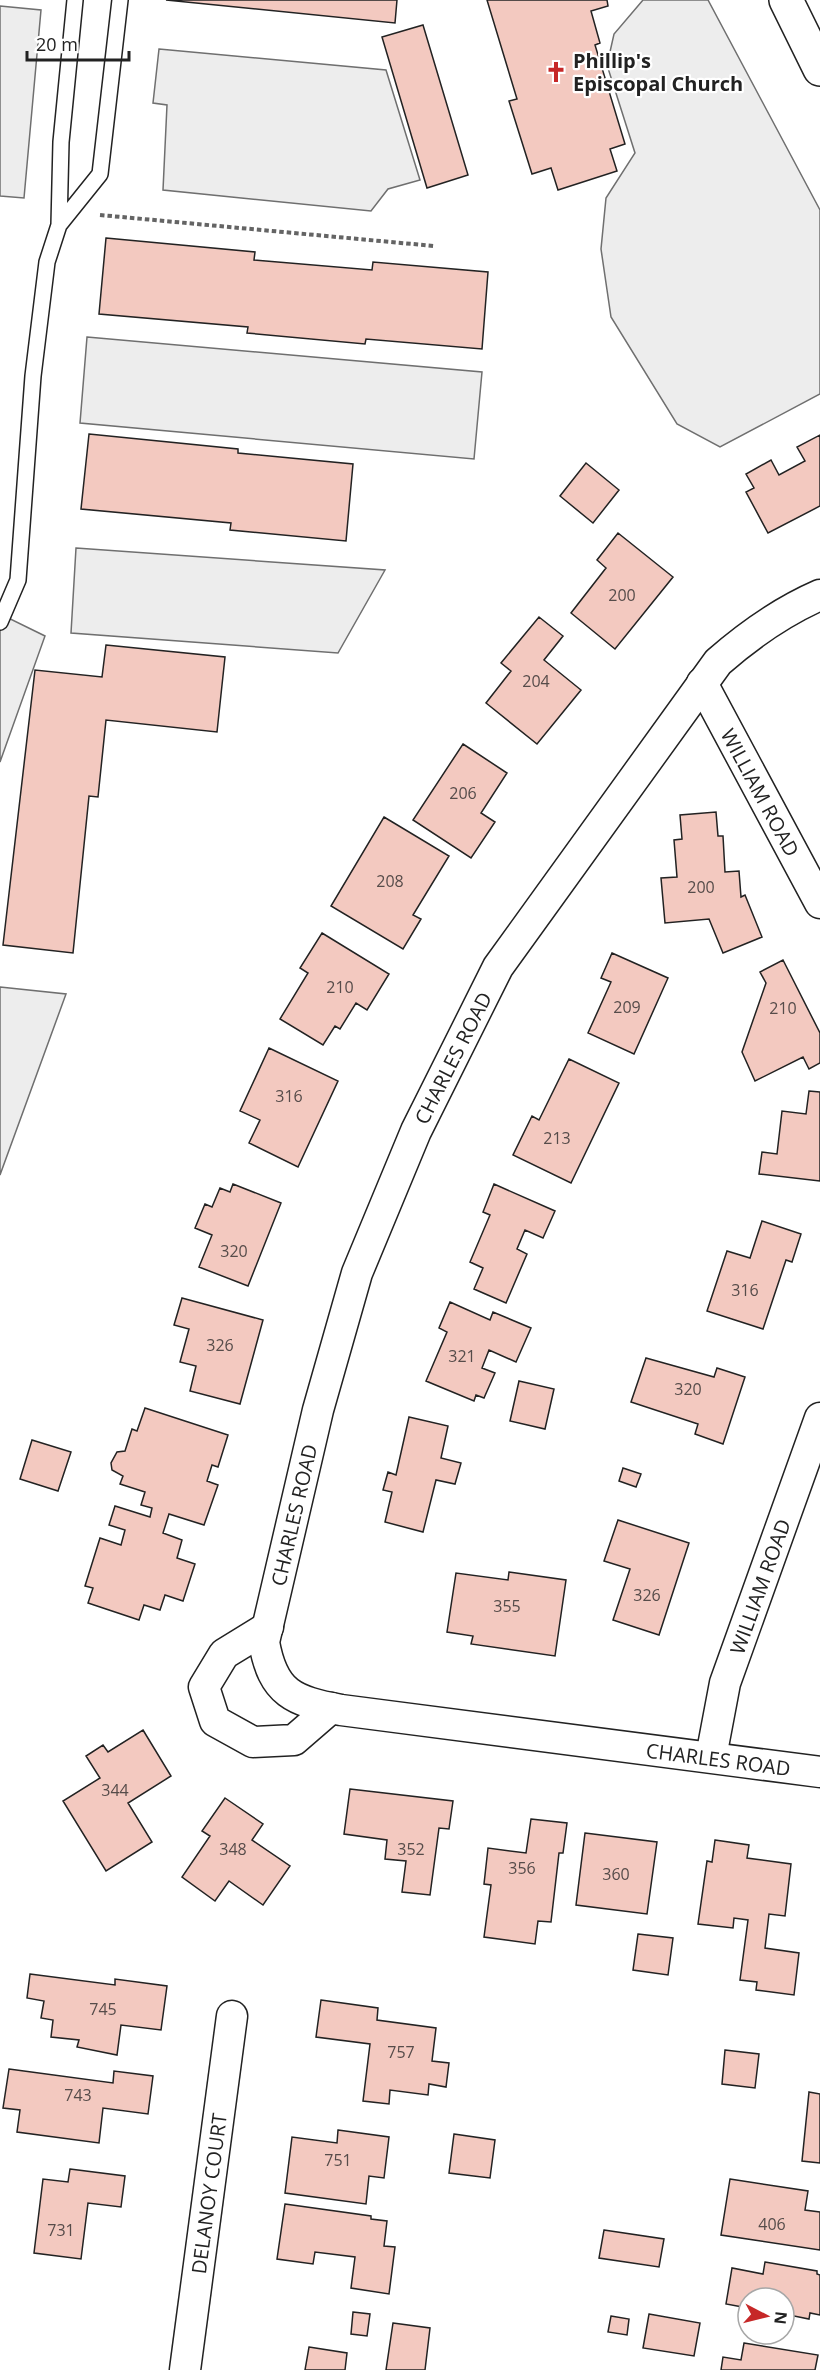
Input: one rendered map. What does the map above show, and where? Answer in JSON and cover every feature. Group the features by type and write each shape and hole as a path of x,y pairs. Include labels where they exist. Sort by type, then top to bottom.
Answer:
{"main road":[{"path":"786,0 820,69"}],"street":[{"name":"CHARLES ROAD","path":"820,595 790,608 752,632 718,662 498,967 416,1131 357,1273 318,1410 264,1642 268,1669 284,1690 306,1703 820,1772"},
{"name":"WILLIAM ROAD","path":"702,683 820,903"},
{"name":"WILLIAM ROAD","path":"711,1757 725,1683 820,1418"},
{"path":"268,1627 225,1654 204,1687 214,1722 253,1742 294,1740 331,1708"},
{"name":"DELANOY COURT","path":"185,2370 232,2016"}],"lane":[{"path":"0,622 18,580 33,376 47,262 58,225 61,141 75,0"},
{"path":"58,225 100,174 120,0"}],"path":[{"path":"95,214 434,246"}],"shaded area":[{"path":"643,0 708,0 820,210 820,394 720,447 677,424 611,317 601,249 606,198 635,153 607,65 614,34"},
{"path":"0,6 41,10 24,198 0,196"},
{"path":"159,49 386,70 420,180 388,189 371,211 163,190 167,105 153,103"},
{"path":"87,337 482,372 474,459 80,423"},
{"path":"76,548 385,570 338,653 71,633"},
{"path":"0,614 45,636 0,762"},
{"path":"0,987 66,994 0,1175"}],"building":[{"path":"166,0 397,0 395,23"},
{"name":"Phillip's Episcopal Church","path":"487,0 607,0 608,6 591,11 600,43 595,45 625,144 610,149 617,171 558,190 551,168 532,174 509,101 517,99"},
{"path":"423,25 468,175 427,188 382,37"},
{"path":"106,238 255,252 254,260 372,270 373,262 488,272 482,349 366,339 365,344 247,333 248,327 99,314"},
{"path":"89,434 238,449 238,453 353,464 346,541 230,530 231,523 81,509"},
{"path":"820,435 820,506 768,533 746,492 754,488 746,474 771,460 779,475 805,461 797,447"},
{"path":"586,463 619,490 593,523 560,496"},
{"path":"618,533 673,577 615,649 571,613 606,568 597,560"},
{"path":"539,617 563,636 544,660 581,690 537,744 486,703 511,671 501,663"},
{"path":"106,645 225,657 217,732 106,720 98,797 89,796 73,953 3,945 35,670 102,677"},
{"path":"463,744 507,773 481,813 495,822 471,858 413,820"},
{"path":"716,812 718,836 723,836 725,872 739,871 741,897 745,895 762,937 723,953 709,919 665,923 661,878 677,877 674,840 682,839 680,815"},
{"path":"384,817 449,856 413,915 421,919 403,949 331,906"},
{"path":"322,933 389,974 367,1010 356,1003 340,1029 335,1026 323,1045 280,1019 308,973 300,968"},
{"path":"612,953 668,978 634,1054 588,1033 611,982 601,978"},
{"path":"783,960 820,1033 820,1063 809,1069 803,1057 755,1081 742,1052 766,983 760,972"},
{"path":"269,1048 338,1081 298,1167 249,1143 260,1120 240,1111"},
{"path":"569,1059 619,1083 571,1183 513,1155 532,1116 539,1120"},
{"path":"809,1091 820,1092 820,1181 759,1174 762,1152 777,1154 782,1111 806,1114"},
{"path":"233,1184 281,1203 248,1286 199,1267 212,1235 195,1228 205,1204 212,1207 220,1188 230,1192"},
{"path":"494,1184 555,1211 543,1238 525,1230 517,1249 527,1254 506,1303 474,1289 483,1268 470,1262 490,1215 483,1212"},
{"path":"762,1221 801,1234 792,1262 786,1260 763,1329 707,1311 727,1251 750,1258"},
{"path":"182,1298 263,1320 240,1404 190,1391 196,1366 180,1362 189,1329 174,1325"},
{"path":"450,1302 490,1320 493,1312 531,1328 516,1362 489,1350 482,1368 495,1373 484,1398 476,1395 474,1401 426,1381 447,1332 439,1328"},
{"path":"646,1358 714,1377 717,1368 745,1377 723,1444 695,1434 698,1424 631,1402"},
{"path":"519,1381 554,1389 545,1429 510,1421"},
{"path":"145,1408 228,1435 218,1467 212,1465 207,1481 218,1485 204,1525 169,1514 163,1533 182,1540 177,1558 195,1564 183,1601 165,1595 160,1610 144,1605 139,1620 88,1603 93,1588 85,1586 100,1538 121,1545 125,1530 109,1525 115,1506 150,1517 152,1508 141,1505 145,1492 120,1484 123,1476 112,1470 111,1463 117,1452 125,1451 132,1429 137,1431"},
{"path":"409,1417 448,1426 441,1458 461,1463 455,1484 436,1480 423,1532 385,1522 392,1492 383,1490 388,1472 396,1475"},
{"path":"32,1440 71,1452 58,1491 20,1479"},
{"path":"623,1468 641,1474 636,1487 619,1481"},
{"path":"618,1520 689,1543 659,1635 613,1620 630,1569 604,1561"},
{"path":"509,1572 566,1580 555,1656 471,1644 473,1636 447,1632 456,1573 508,1580"},
{"path":"143,1730 171,1776 128,1803 152,1842 106,1871 63,1801 100,1778 86,1756 103,1745 108,1752"},
{"path":"350,1789 453,1801 449,1829 439,1828 430,1895 402,1892 406,1861 385,1859 387,1840 344,1834"},
{"path":"225,1798 263,1824 252,1840 290,1866 263,1905 229,1881 215,1901 182,1877 210,1836 202,1831"},
{"path":"531,1819 567,1823 563,1853 559,1853 551,1922 538,1921 535,1944 484,1937 491,1885 484,1884 488,1848 526,1853"},
{"path":"585,1833 657,1842 647,1914 576,1905"},
{"path":"715,1840 749,1845 747,1858 791,1864 785,1916 769,1914 765,1948 799,1953 794,1995 756,1990 757,1982 740,1980 748,1920 734,1918 733,1928 698,1924 707,1861 712,1862"},
{"path":"638,1934 673,1938 668,1975 633,1970"},
{"path":"30,1974 115,1985 115,1979 167,1986 161,2030 121,2025 117,2055 77,2047 79,2040 51,2037 53,2020 41,2018 44,2001 27,1998"},
{"path":"321,2000 378,2008 377,2020 436,2028 432,2061 449,2063 446,2087 429,2084 428,2095 390,2090 389,2104 363,2101 370,2044 316,2037"},
{"path":"725,2050 759,2054 755,2088 722,2084"},
{"path":"9,2069 113,2083 114,2071 153,2076 148,2114 103,2108 99,2143 17,2132 20,2110 3,2108"},
{"path":"809,2092 820,2094 820,2163 802,2161"},
{"path":"338,2130 389,2137 384,2178 369,2176 366,2204 285,2193 292,2137 337,2143"},
{"path":"454,2134 495,2140 490,2178 449,2173"},
{"path":"70,2169 125,2176 121,2207 88,2203 81,2259 34,2253 43,2179 68,2182"},
{"path":"730,2179 808,2191 805,2210 820,2212 820,2250 721,2235"},
{"path":"285,2204 371,2216 371,2219 387,2221 384,2246 395,2247 389,2294 351,2288 355,2257 315,2252 313,2264 277,2259"},
{"path":"604,2230 664,2239 659,2267 599,2258"},
{"path":"765,2262 817,2271 820,2275 820,2315 810,2313 809,2319 796,2316 796,2286 736,2286 736,2306 726,2304 732,2268 763,2274"},
{"path":"353,2312 370,2314 367,2336 351,2334"},
{"path":"649,2314 700,2323 694,2356 643,2348"},
{"path":"611,2316 629,2319 627,2335 608,2332"},
{"path":"393,2323 430,2328 425,2370 386,2370"},
{"path":"743,2346 762,2346 818,2355 815,2370 721,2370 723,2357 741,2360"},
{"path":"309,2347 347,2353 345,2370 305,2370"}],"place":[{"name":"Phillip's Episcopal Church","path":"556,72"}]}
